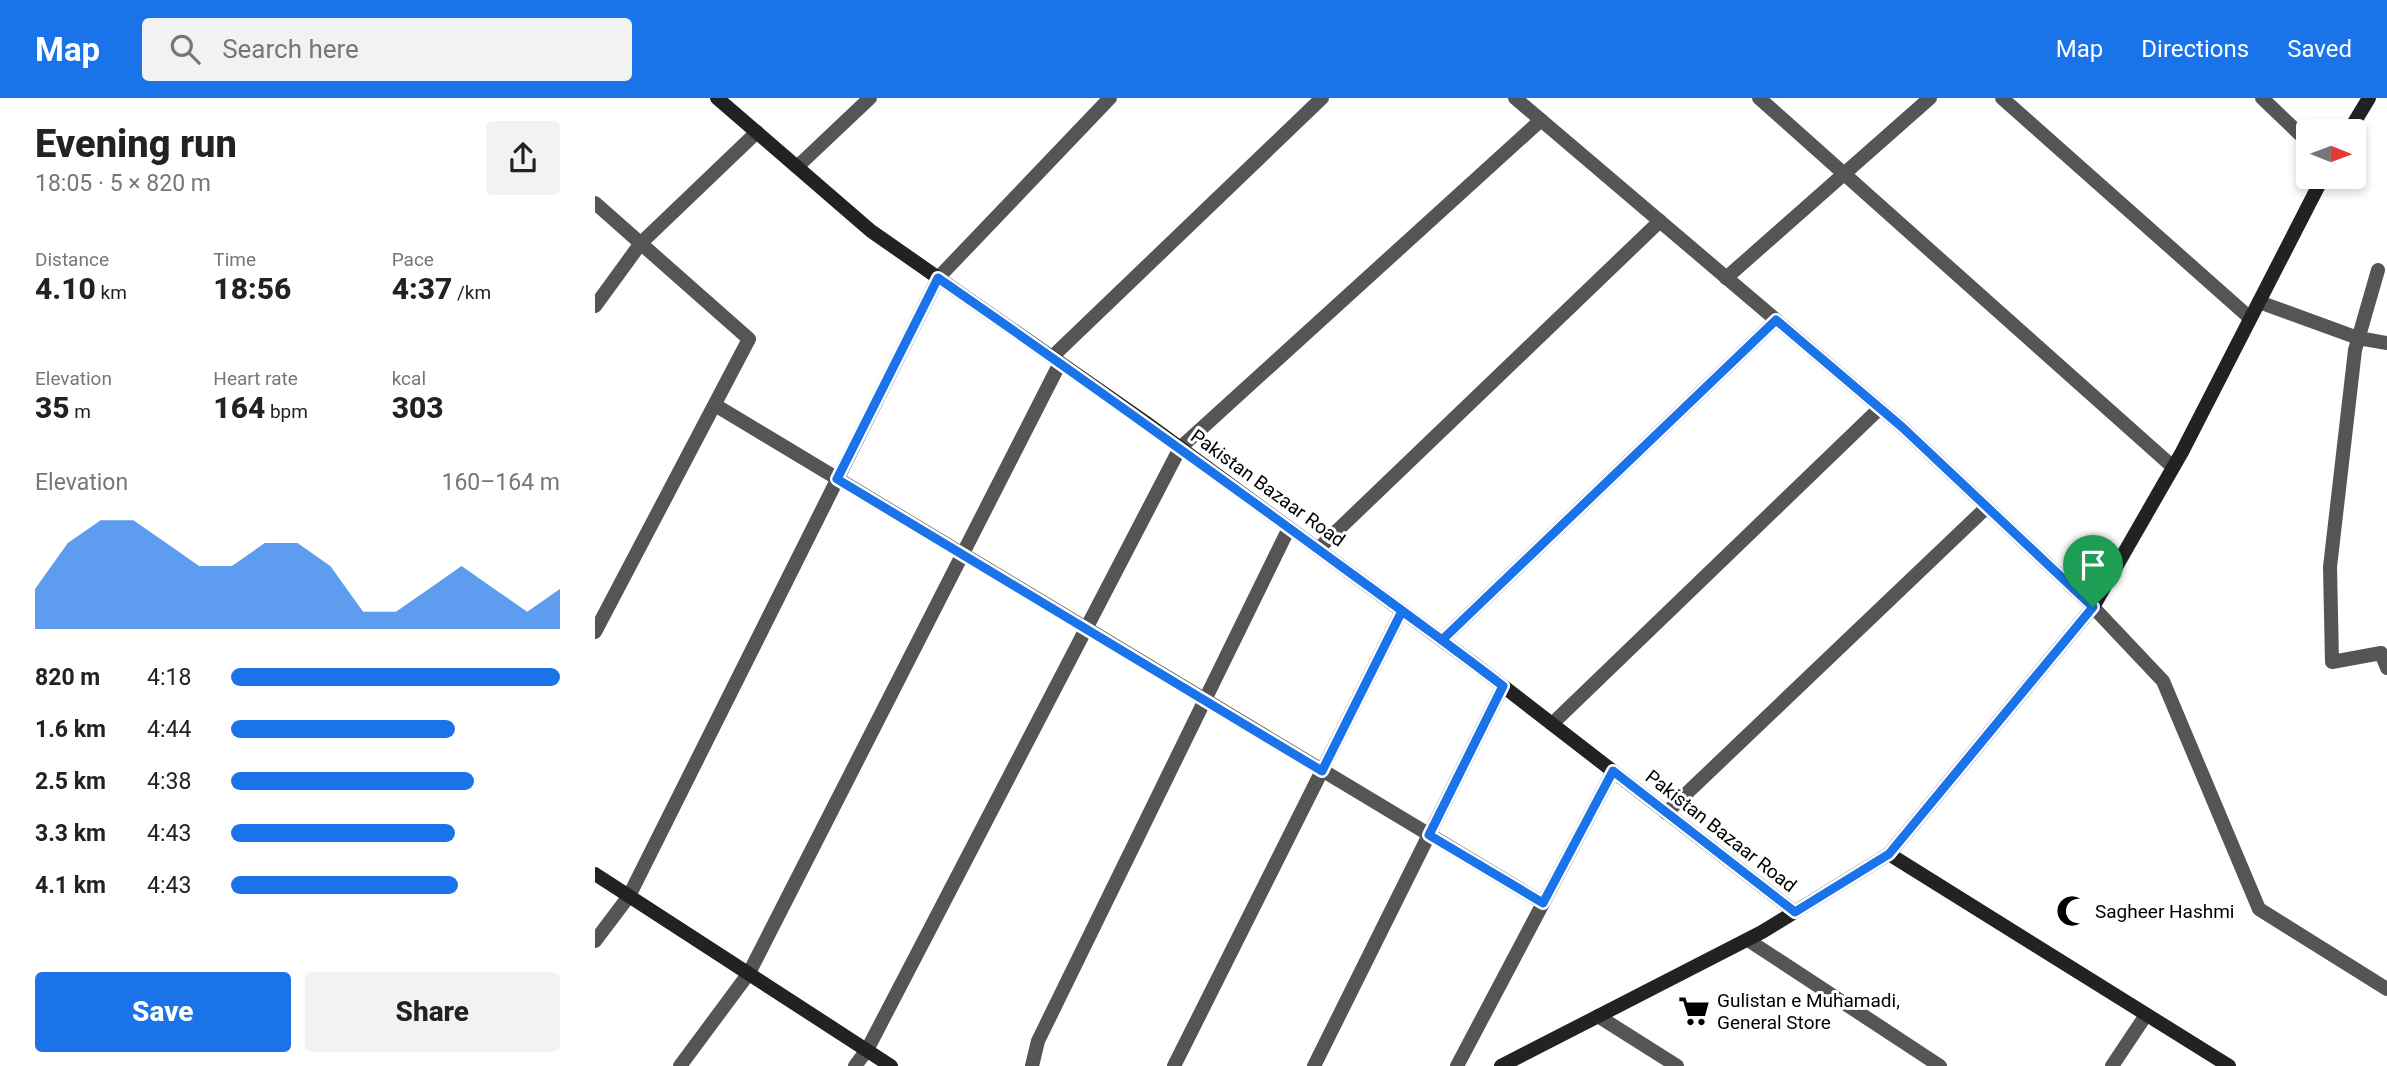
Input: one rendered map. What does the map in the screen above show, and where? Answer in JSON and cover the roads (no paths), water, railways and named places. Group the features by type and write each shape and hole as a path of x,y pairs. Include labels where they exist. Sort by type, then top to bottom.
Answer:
{"street":[{"name":"Pakistan Bazaar Road","path":"717,98 871,231 1180,448 1442,640 1795,912"},
{"path":"797,167 870,98"},
{"path":"595,941 629,896 938,278 1109,98"},
{"path":"680,1066 749,973 963,554 1056,360 1322,98"},
{"path":"1515,98 1880,408 2093,607 2162,681 2259,909 2387,989"},
{"path":"1759,98 2173,467"},
{"path":"1726,278 1930,98"},
{"path":"2003,98 2250,318"},
{"path":"2262,98 2296,131"},
{"path":"2356,119 2369,98"},
{"path":"855,1066 867,1050 1180,448 1541,120"},
{"path":"595,306 641,243 757,132"},
{"path":"1501,1066 1748,940 1889,854 2093,607 2173,467 2317,189"},
{"path":"595,203 749,339 595,632"},
{"path":"1318,549 1660,222"},
{"path":"2378,270 2355,350 2329,567 2332,662 2381,653 2387,667"},
{"path":"2259,302 2358,338 2387,343"},
{"path":"1442,640 1776,320"},
{"path":"715,405 1543,903"},
{"path":"1552,724 1880,408"},
{"path":"1666,813 1987,507"},
{"path":"1032,1066 1038,1041 1289,528"},
{"path":"1174,1066 1402,611"},
{"path":"1314,1066 1503,686"},
{"path":"1457,1066 1613,771"},
{"path":"1889,854 2229,1066"},
{"path":"595,874 891,1066"},
{"path":"1748,940 1940,1066"},
{"path":"2112,1066 2146,1015"},
{"path":"1598,1016 1677,1066"}],"place":[{"name":"Sagheer Hashmi","path":"2072,911"},
{"name":"Gulistan e Muhamadi, General Store","path":"1694,1011"}]}
